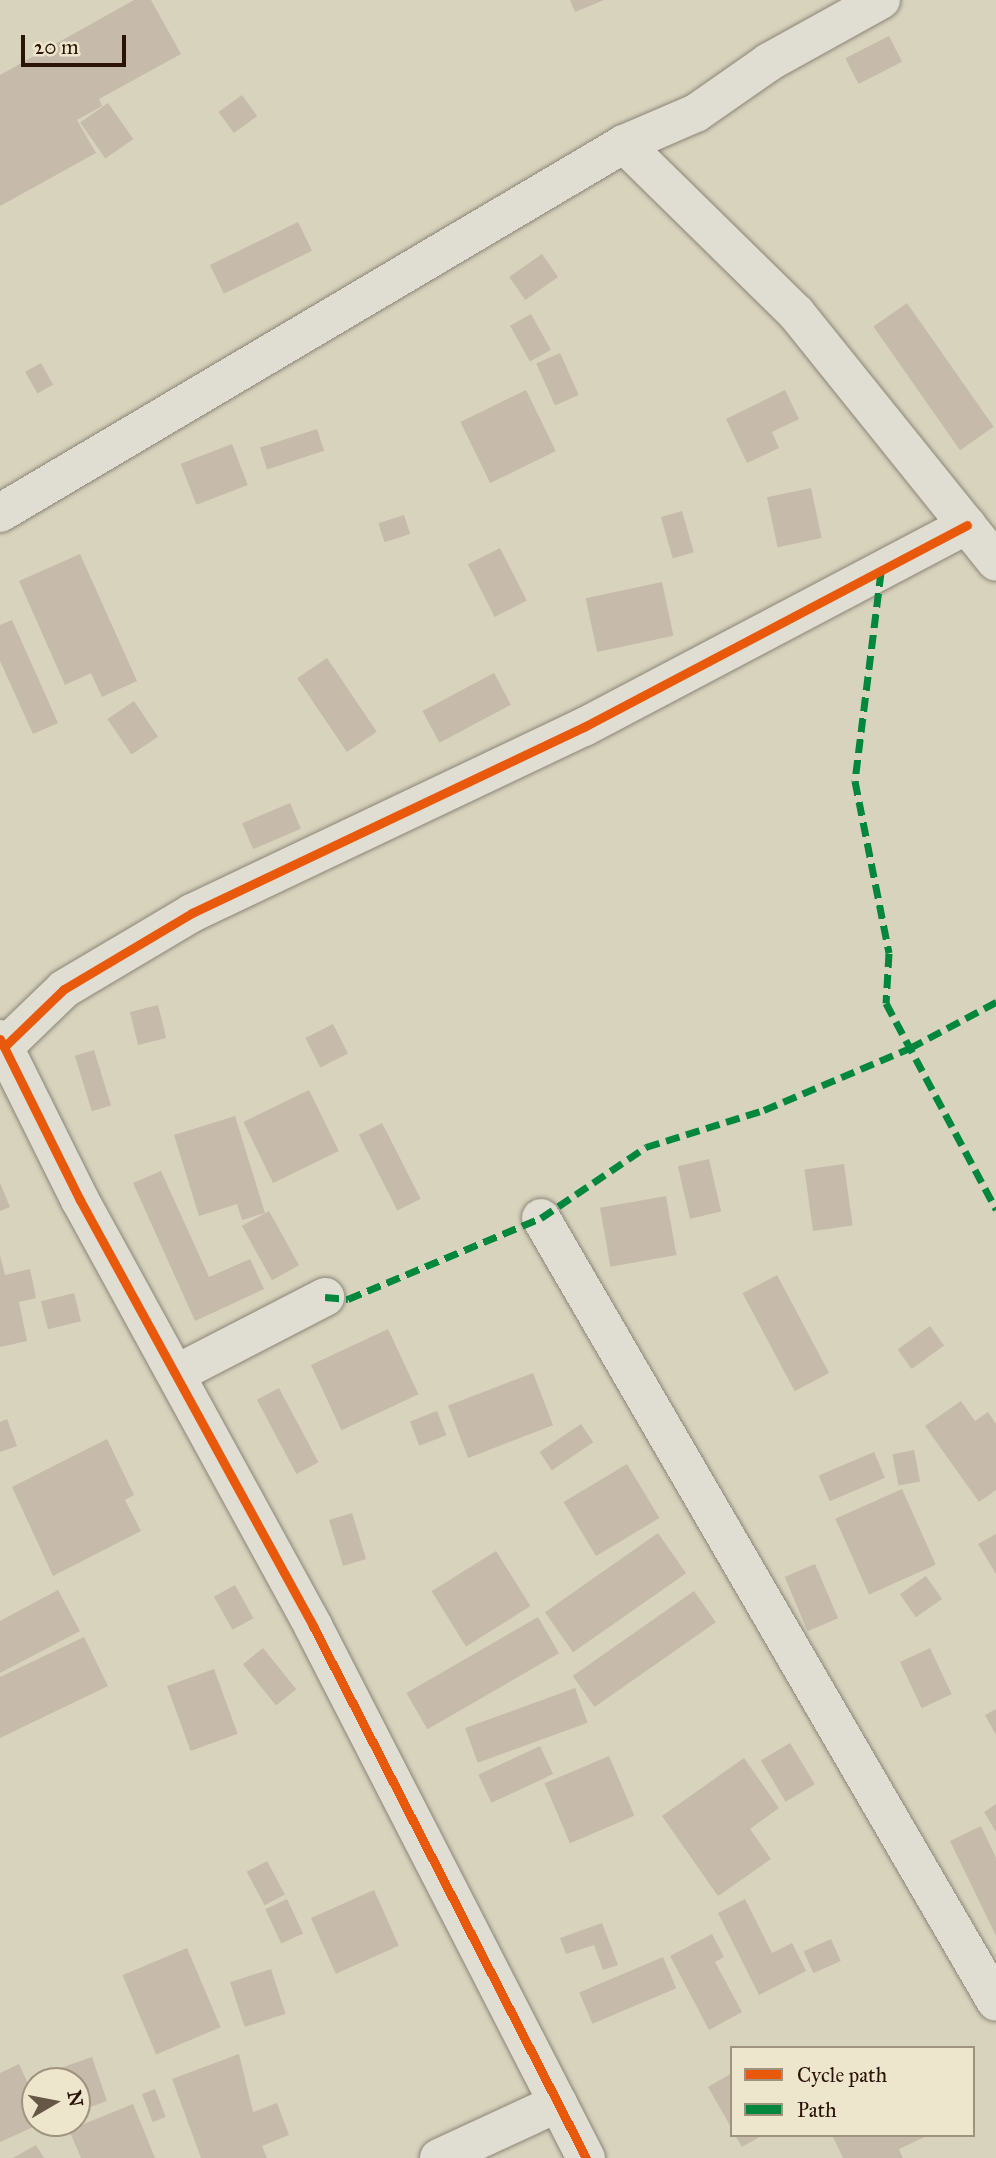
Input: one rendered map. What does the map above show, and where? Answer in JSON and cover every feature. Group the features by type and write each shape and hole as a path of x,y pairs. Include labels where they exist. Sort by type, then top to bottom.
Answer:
{"street":[{"path":"0,513 624,144 696,114 769,62 881,0"},
{"path":"624,144 796,313 996,562"},
{"path":"586,2158 2,1043 64,989 192,913 584,727 967,525"},
{"path":"541,1217 996,2002"},
{"path":"176,1374 325,1297"},
{"path":"439,2158 558,2103"}],"building":[{"path":"134,0 151,0 181,54 99,99 102,106 77,120 96,153 0,206 0,75"},
{"path":"570,0 604,0 575,12"},
{"path":"889,36 902,62 859,84 845,58"},
{"path":"242,95 257,116 234,133 219,112"},
{"path":"108,103 133,139 105,159 80,123"},
{"path":"298,222 312,251 224,294 210,265"},
{"path":"542,254 558,277 525,300 509,277"},
{"path":"907,303 994,427 960,450 873,327"},
{"path":"531,314 551,350 530,361 510,326"},
{"path":"560,353 579,395 555,406 536,364"},
{"path":"41,363 53,385 37,394 25,372"},
{"path":"526,390 556,451 490,483 460,422"},
{"path":"785,390 799,419 772,432 779,448 747,463 726,419"},
{"path":"317,429 324,451 267,469 260,448"},
{"path":"232,444 248,485 196,505 181,464"},
{"path":"811,488 822,538 778,547 767,497"},
{"path":"682,511 694,552 673,558 661,517"},
{"path":"404,515 410,534 385,542 378,523"},
{"path":"500,548 527,601 495,617 468,564"},
{"path":"80,554 137,681 102,697 91,673 65,685 19,581"},
{"path":"662,582 673,636 597,652 586,598"},
{"path":"12,620 58,723 33,734 0,661 0,625"},
{"path":"327,658 377,732 347,752 297,678"},
{"path":"494,673 511,705 439,743 422,711"},
{"path":"134,701 158,737 132,755 107,719"},
{"path":"290,803 301,829 253,849 242,823"},
{"path":"158,1005 166,1038 138,1045 130,1012"},
{"path":"333,1024 348,1053 320,1067 305,1038"},
{"path":"94,1050 111,1105 92,1111 75,1056"},
{"path":"309,1090 339,1151 273,1183 243,1122"},
{"path":"235,1116 265,1213 242,1220 237,1204 199,1216 174,1135"},
{"path":"382,1123 421,1199 397,1211 359,1135"},
{"path":"709,1159 721,1212 690,1219 678,1166"},
{"path":"844,1164 853,1225 813,1231 804,1170"},
{"path":"161,1171 209,1277 250,1259 264,1289 195,1321 133,1183"},
{"path":"0,1183 10,1207 0,1211"},
{"path":"666,1196 676,1255 610,1267 600,1208"},
{"path":"269,1211 299,1265 272,1280 242,1226"},
{"path":"0,1255 5,1275 30,1269 36,1298 19,1302 27,1341 0,1347"},
{"path":"777,1275 829,1373 795,1391 743,1293"},
{"path":"74,1293 81,1321 48,1329 41,1301"},
{"path":"930,1326 944,1345 912,1369 898,1350"},
{"path":"388,1329 418,1394 341,1430 311,1365"},
{"path":"533,1373 553,1425 468,1458 448,1406"},
{"path":"279,1388 318,1462 296,1474 257,1400"},
{"path":"961,1401 975,1421 988,1412 996,1424 996,1490 979,1502 925,1426"},
{"path":"437,1411 446,1435 419,1446 410,1421"},
{"path":"7,1419 17,1446 0,1452 0,1422"},
{"path":"581,1424 593,1442 552,1470 540,1452"},
{"path":"107,1439 134,1495 125,1500 141,1531 53,1576 12,1487"},
{"path":"914,1450 920,1481 899,1486 892,1454"},
{"path":"874,1452 885,1478 830,1501 819,1475"},
{"path":"627,1464 659,1518 596,1556 564,1502"},
{"path":"902,1489 936,1565 869,1595 835,1519"},
{"path":"352,1513 366,1559 343,1566 329,1520"},
{"path":"658,1533 686,1573 573,1652 545,1612"},
{"path":"996,1534 996,1574 978,1544"},
{"path":"496,1551 530,1606 466,1646 432,1591"},
{"path":"815,1564 838,1618 808,1631 785,1577"},
{"path":"926,1576 942,1599 916,1617 900,1594"},
{"path":"235,1585 253,1618 232,1630 214,1597"},
{"path":"58,1590 80,1631 0,1673 0,1621"},
{"path":"694,1591 716,1622 595,1707 573,1676"},
{"path":"538,1617 559,1653 427,1729 406,1693"},
{"path":"84,1637 108,1686 0,1738 0,1677"},
{"path":"263,1648 296,1689 276,1706 243,1664"},
{"path":"930,1648 952,1694 922,1708 900,1662"},
{"path":"214,1669 238,1734 191,1751 167,1686"},
{"path":"575,1688 588,1723 478,1763 465,1728"},
{"path":"996,1709 996,1735 985,1715"},
{"path":"790,1743 815,1784 786,1802 761,1761"},
{"path":"540,1746 553,1774 491,1803 478,1775"},
{"path":"609,1756 634,1816 570,1843 545,1783"},
{"path":"744,1758 779,1808 750,1829 771,1859 718,1896 662,1816"},
{"path":"996,1804 996,1832 984,1812"},
{"path":"981,1826 996,1858 996,1936 950,1841"},
{"path":"267,1861 285,1895 265,1905 247,1872"},
{"path":"374,1890 399,1946 336,1974 311,1918"},
{"path":"287,1899 303,1933 281,1944 265,1909"},
{"path":"745,1899 772,1953 792,1943 806,1971 759,1995 718,1913"},
{"path":"602,1923 618,1965 603,1970 594,1945 566,1954 560,1938"},
{"path":"712,1934 724,1957 715,1962 742,2012 709,2030 670,1956"},
{"path":"831,1939 841,1961 813,1973 804,1951"},
{"path":"187,1948 221,2027 156,2055 123,1975"},
{"path":"663,1957 676,1988 593,2024 579,1993"},
{"path":"271,1969 286,2014 245,2027 230,1982"},
{"path":"239,2054 253,2112 277,2103 289,2135 262,2146 267,2158 201,2158 172,2079"},
{"path":"92,2057 107,2101 91,2107 91,2067 63,2067"},
{"path":"19,2064 21,2068 21,2132 0,2142 0,2073"},
{"path":"730,2074 730,2126 708,2087"},
{"path":"155,2089 166,2117 153,2122 142,2094"},
{"path":"133,2104 155,2158 81,2158 72,2137 91,2137 91,2121"},
{"path":"736,2137 760,2137 742,2147"},
{"path":"833,2137 925,2137 899,2149 903,2158 843,2158"},
{"path":"36,2145 44,2158 13,2158"}],"marked path":[{"path":"881,572 855,781 889,953 886,1003 996,1209"},
{"path":"325,1297 348,1299 541,1218 646,1147 764,1110 910,1048 996,1002"}],"cycle path":[{"path":"4,1047 64,989 192,913 584,727 967,525"},
{"path":"0,1039 80,1200 313,1626 586,2158"}]}
